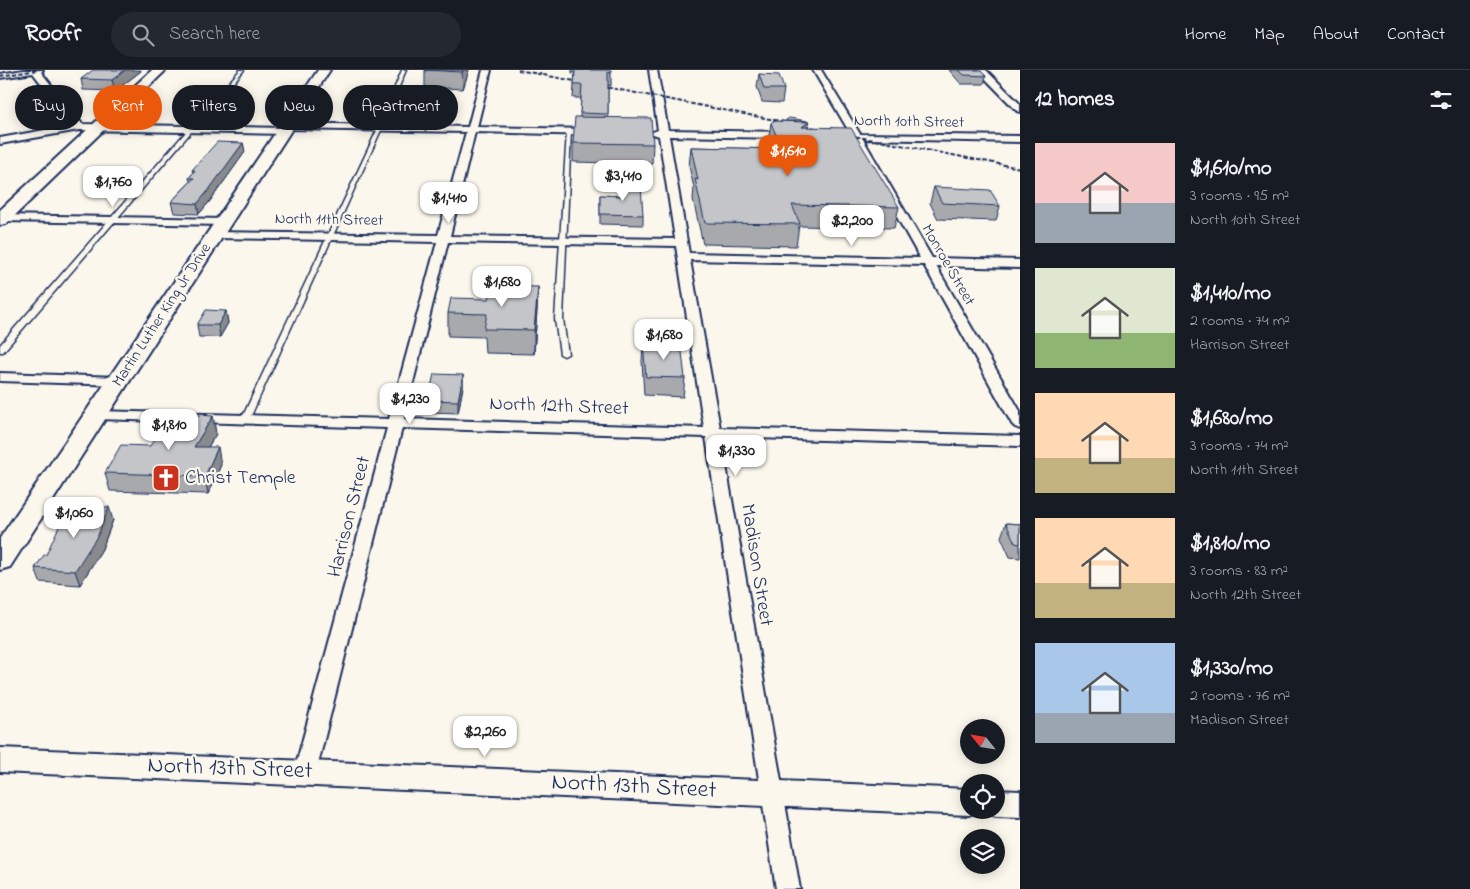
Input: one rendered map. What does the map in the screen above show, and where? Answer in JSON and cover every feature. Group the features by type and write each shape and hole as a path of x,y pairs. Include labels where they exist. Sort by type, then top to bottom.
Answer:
{"main road":[{"path":"144,85 160,70"},
{"name":"Martin Luther King Jr Drive","path":"314,85 324,70"},
{"path":"1,219 96,130"},
{"name":"Martin Luther King Jr Drive","path":"0,560 285,130"}],"street":[{"path":"35,70 47,85"},
{"path":"0,76 39,70"},
{"name":"Harrison Street","path":"305,772 487,70"},
{"name":"Madison Street","path":"653,70 788,889"},
{"name":"Monroe Street","path":"817,70 857,136 1020,424"},
{"path":"981,70 1020,109"},
{"path":"0,141 62,130"},
{"path":"458,130 607,132"},
{"path":"645,133 799,136"},
{"name":"North 10th Street","path":"828,136 1020,139"},
{"name":"North 11th Street","path":"1,219 111,220 330,236 562,240 683,250 927,262 1020,264"},
{"path":"0,378 118,381"},
{"name":"North 12th Street","path":"97,415 1020,441"},
{"name":"North 13th Street","path":"0,760 960,802"},
{"path":"1005,803 1020,804"}],"lane":[{"path":"229,85 242,70"},
{"path":"398,85 404,70"},
{"path":"0,350 188,130"},
{"path":"246,418 379,130"},
{"path":"564,354 558,319 569,131"}],"building":[{"path":"93,70 125,70 112,80 81,79"},
{"path":"425,70 463,70 462,72"},
{"path":"575,70 611,70 611,73 608,72 608,114 580,113 582,85 574,85"},
{"path":"959,70 980,70 986,76 964,75"},
{"path":"759,74 779,75 784,89 764,89"},
{"path":"575,117 651,118 653,144 573,143"},
{"path":"789,118 807,121 785,121"},
{"path":"773,121 809,122 802,127 851,128 899,207 792,205 800,224 705,223 695,179 698,180 691,147 782,149 771,123"},
{"path":"217,142 243,143 197,204 171,202 194,178 189,178 195,170 192,170"},
{"path":"622,185 641,186 643,215 600,214 600,195 623,196"},
{"path":"934,187 990,190 1000,206 942,203"},
{"path":"492,286 538,287 534,330 484,329 487,314 448,313 451,298 489,299"},
{"path":"206,310 226,311 218,325 197,325"},
{"path":"643,343 681,344 685,378 646,377"},
{"path":"434,374 463,375 458,401 428,400"},
{"path":"172,413 213,416 194,447 218,447 205,476 105,473 121,445 150,446"},
{"path":"109,507 98,535 75,571 35,568 44,555 46,555 67,509"},
{"path":"1006,523 1020,524 1020,544 1015,543"}],"railway":[{"path":"0,76 39,70"},
{"path":"518,70 826,130"},
{"path":"843,134 1020,168"}],"place":[{"name":"Christ Temple","path":"166,478"}]}
